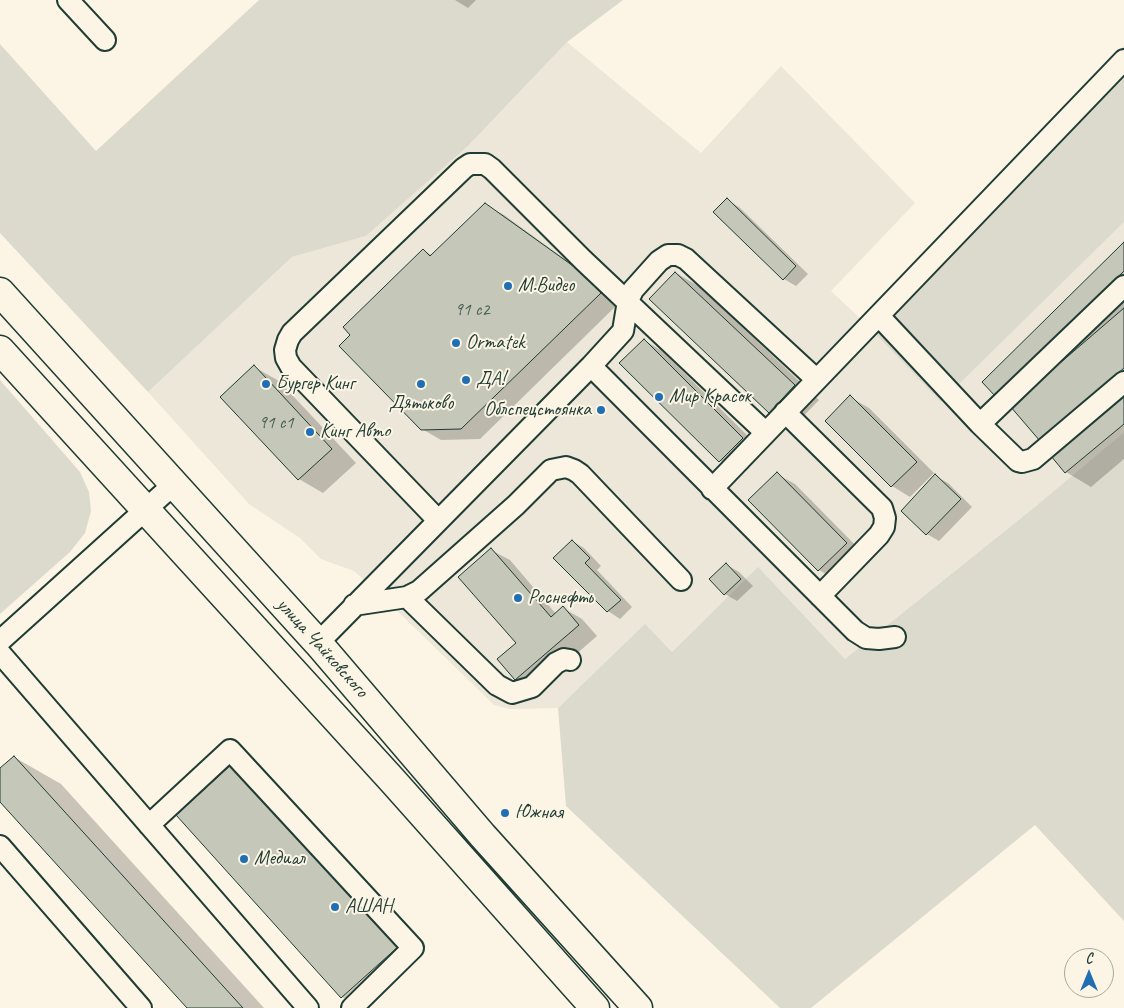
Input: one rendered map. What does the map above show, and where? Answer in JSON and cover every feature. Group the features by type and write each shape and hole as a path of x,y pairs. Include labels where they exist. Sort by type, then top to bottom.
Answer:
{"highway":[{"name":"улица Чайковского","path":"0,292 318,642 484,836 638,1008"},
{"name":"улица Чайковского","path":"0,350 392,780 595,1008"}],"street":[{"path":"68,0 104,40"},
{"path":"712,489 1124,60"},
{"path":"434,516 291,367 286,358 285,350 292,333 464,168 477,163 485,164 492,169 583,260 765,432"},
{"path":"318,642 591,366 623,331 628,301 633,290 659,261 668,255 678,255 686,259 816,379"},
{"path":"980,424 1124,286"},
{"path":"879,316 980,424 1014,458 1022,462 1033,459 1124,382"},
{"path":"591,366 855,631 866,638 895,637"},
{"path":"785,412 882,508 884,518 884,527 879,535 820,596"},
{"path":"354,605 407,597 419,591 516,505 551,470 566,467 580,474 681,580"},
{"path":"0,642 174,484"},
{"path":"407,597 498,685 512,693 532,686 564,659 570,660"},
{"path":"0,653 308,1008"},
{"path":"150,825 230,750 413,948 352,1008"},
{"path":"0,846 141,1008"}],"shaded area":[{"path":"259,0 623,0 567,42 468,146 366,236 292,257 148,392 0,233 0,44 96,151"},
{"path":"567,42 701,153 781,66 915,203 831,291 864,322 941,402 1124,222 1124,432 1036,506 845,659 758,568 672,652 645,625 558,708 509,709 494,705 354,571 321,559 300,538 249,504 148,392 292,257 366,236 468,146"},
{"path":"1124,46 1124,222 941,402 864,322"},
{"path":"0,380 80,472 89,492 91,511 85,533 70,552 0,614"},
{"path":"1124,432 1124,921 1035,825 811,1008 780,1008 566,806 558,708 645,624 672,652 758,567 845,659 1036,506"}],"building":[{"path":"727,198 796,266 783,280 713,212"},
{"path":"485,203 576,268 601,293 461,429 421,430 339,346 350,335 343,327 423,249 430,256"},
{"path":"1124,242 1124,271 996,397 982,382"},
{"path":"675,272 795,385 769,413 649,299"},
{"path":"1124,308 1124,368 1040,441 1010,406"},
{"path":"644,339 743,438 719,462 619,363"},
{"path":"254,365 332,449 298,480 220,397"},
{"path":"850,395 917,462 891,487 825,421"},
{"path":"1124,395 1124,424 1065,473 1051,456"},
{"path":"777,472 847,543 818,571 748,500"},
{"path":"935,474 961,499 926,535 901,511"},
{"path":"572,540 590,558 585,563 621,600 607,612 553,558"},
{"path":"491,548 551,617 563,606 579,625 515,680 497,659 516,643 458,577"},
{"path":"726,563 741,579 724,595 709,579"},
{"path":"14,756 243,1008 187,1008 0,802 0,768"},
{"path":"233,763 399,946 341,998 176,815"}],"place":[{"name":"М.Видео","path":"508,286"},
{"name":"Ormatek","path":"456,343"},
{"name":"ДА!","path":"466,380"},
{"name":"Бургер Кинг","path":"266,384"},
{"name":"Дятьково","path":"421,384"},
{"name":"Мир Красок","path":"659,397"},
{"name":"Облспецстоянка","path":"601,410"},
{"name":"Кинг Авто","path":"310,432"},
{"name":"Роснефть","path":"518,598"},
{"name":"Южная","path":"505,813"},
{"name":"Медиал","path":"244,859"},
{"name":"AШАН","path":"335,907"}]}
